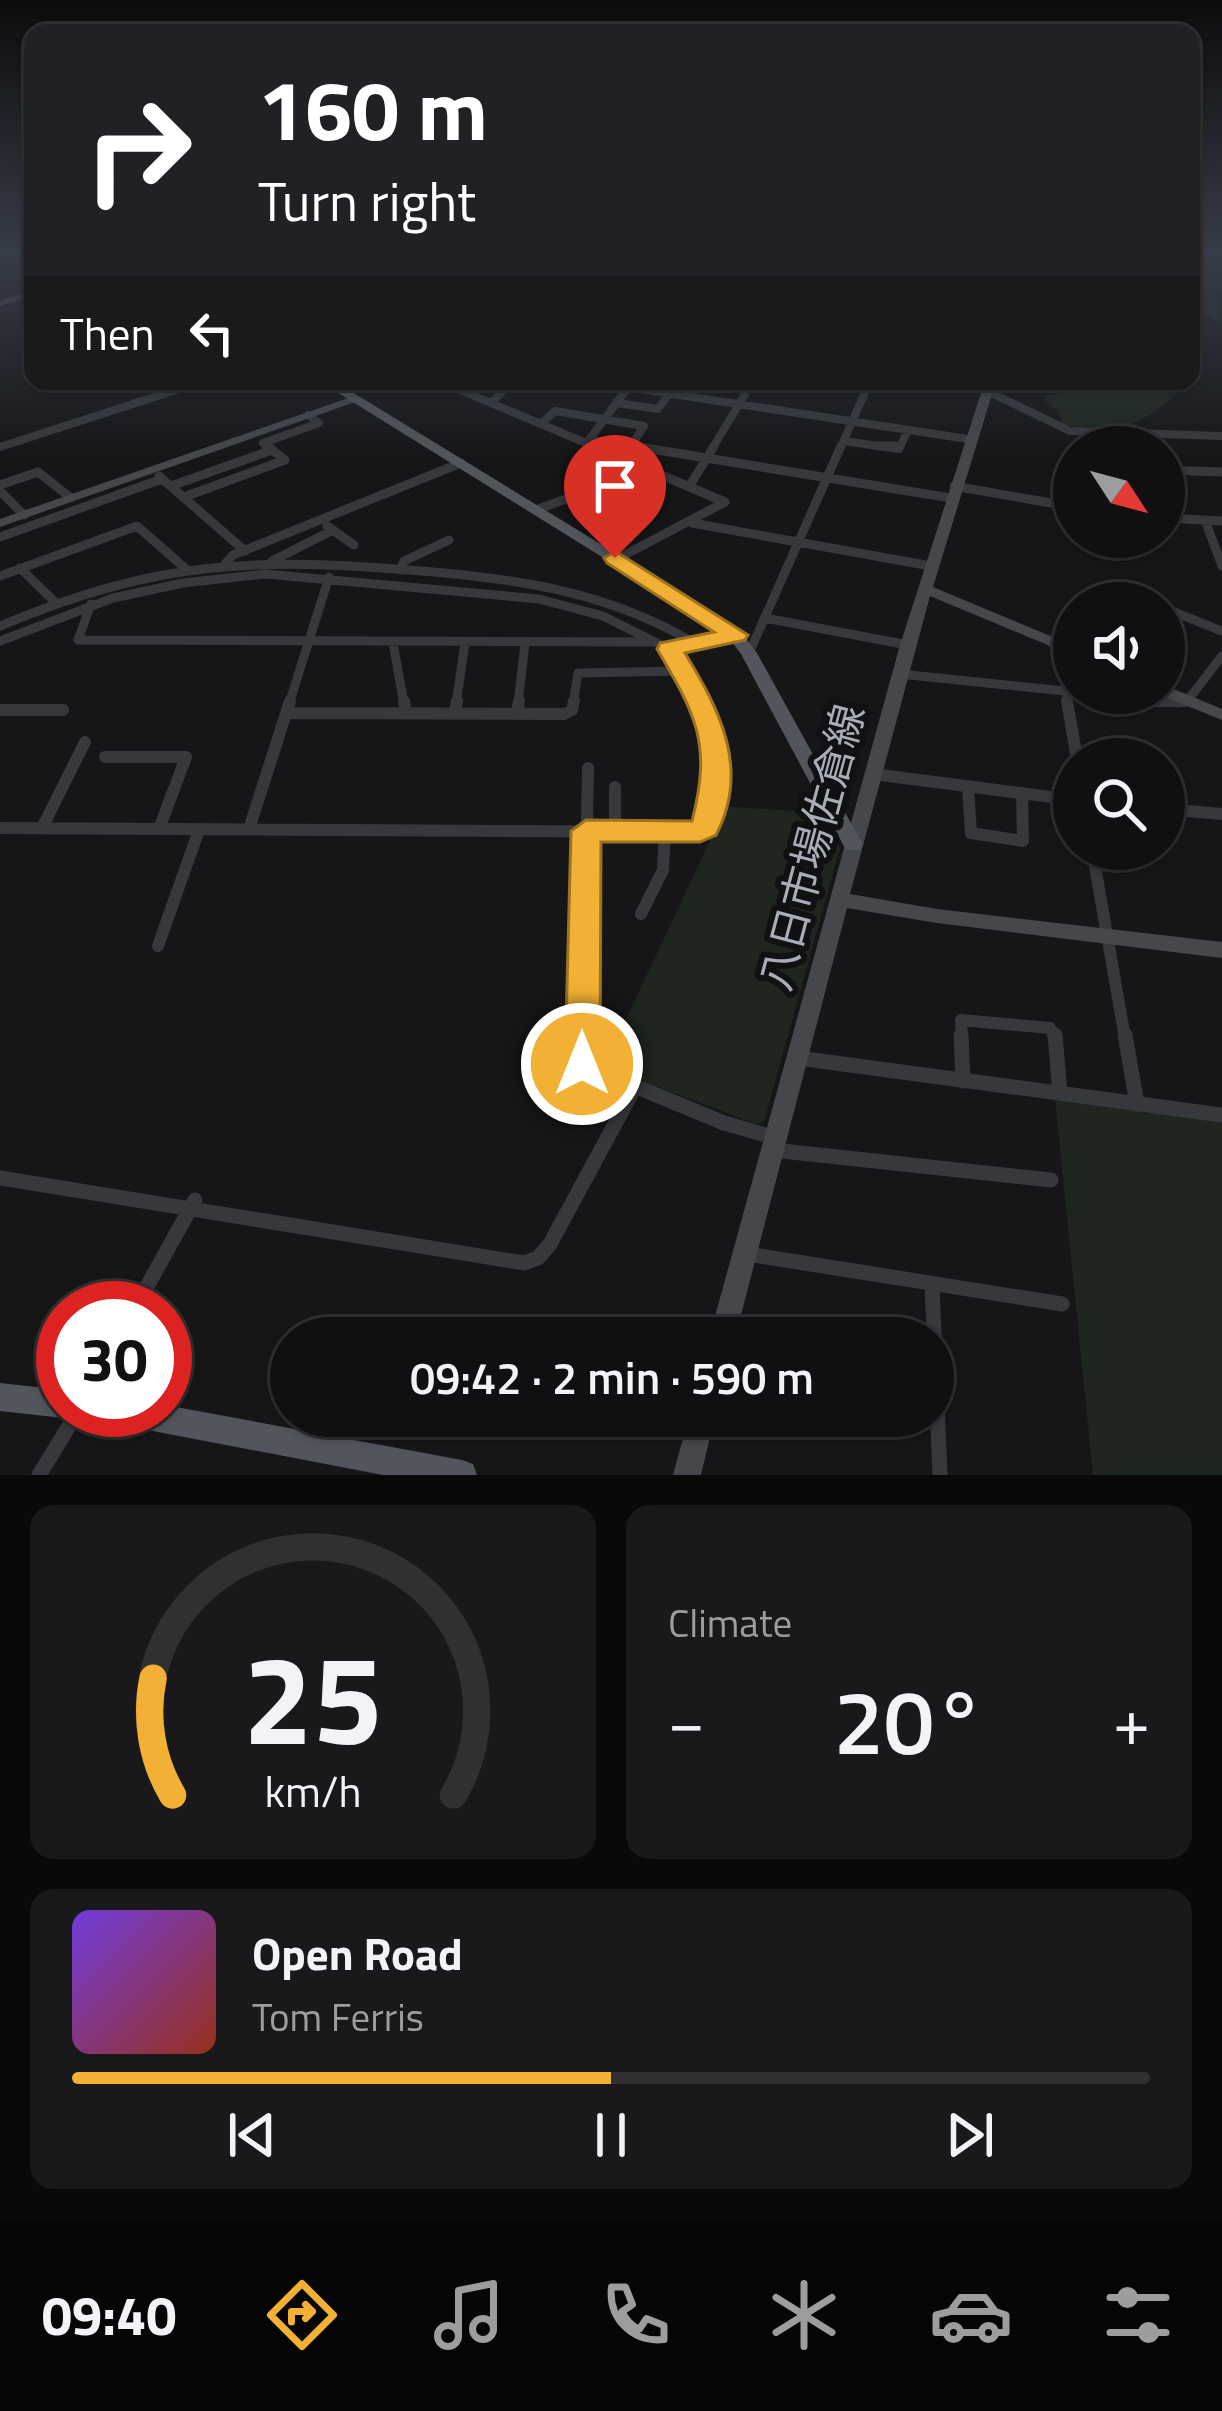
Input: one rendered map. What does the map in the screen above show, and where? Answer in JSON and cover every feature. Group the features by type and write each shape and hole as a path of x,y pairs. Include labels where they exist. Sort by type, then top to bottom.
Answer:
{"main road":[{"path":"340,390 736,635 853,845"},
{"name":"八日市場佐倉線","path":"727,1317 908,645 986,390"},
{"path":"0,523 70,498 162,478 354,399"},
{"path":"925,589 1052,642"},
{"path":"1185,699 1222,715"},
{"path":"841,900 1222,950"},
{"path":"0,1397 36,1401"},
{"path":"192,1424 462,1475"},
{"path":"687,1475 697,1437"}],"street":[{"path":"0,447 176,390"},
{"path":"461,390 725,502 617,559"},
{"path":"491,403 504,390"},
{"path":"588,441 626,390"},
{"path":"653,390 968,439"},
{"path":"689,487 748,390"},
{"path":"749,653 866,390"},
{"path":"996,390 1056,426"},
{"path":"617,403 658,409 669,394"},
{"path":"541,424 555,411 644,427 631,446"},
{"path":"184,497 285,460 263,443 319,423 308,415"},
{"path":"844,441 899,449 908,430"},
{"path":"1185,435 1217,436 1222,451"},
{"path":"588,441 827,478 1053,505"},
{"path":"536,510 580,490 609,484 615,473 637,465 653,449"},
{"path":"0,537 162,478 272,450"},
{"path":"225,564 245,551 461,464"},
{"path":"1185,471 1222,472"},
{"path":"24,515 0,488 38,472 70,498"},
{"path":"162,478 245,551"},
{"path":"1185,519 1222,521"},
{"path":"320,520 354,545"},
{"path":"1205,520 1222,566"},
{"path":"690,523 931,566"},
{"path":"0,575 137,526 186,569"},
{"path":"272,561 333,530"},
{"path":"400,570 404,560 449,540"},
{"path":"0,626 56,603 186,569 272,561 515,579 604,597 654,618 694,643"},
{"path":"20,568 56,603"},
{"path":"0,641 91,604 212,579 265,574 539,599 603,616 669,649 709,719 718,776 703,831 0,828"},
{"path":"249,829 329,578"},
{"path":"91,604 78,640 654,641"},
{"path":"1185,616 1222,631"},
{"path":"765,618 908,645"},
{"path":"669,649 736,635"},
{"path":"393,643 406,714"},
{"path":"455,714 465,643"},
{"path":"517,714 525,643"},
{"path":"1185,701 1222,656"},
{"path":"287,713 569,713 578,673 681,671"},
{"path":"900,674 1053,690"},
{"path":"0,710 63,710"},
{"path":"42,828 85,742"},
{"path":"105,757 186,758 159,829"},
{"path":"588,768 582,1064 774,1144 1051,1180"},
{"path":"873,774 1053,798"},
{"path":"615,787 615,831"},
{"path":"968,788 971,833 1023,841 1022,794"},
{"path":"1185,810 1222,814"},
{"path":"158,946 199,830"},
{"path":"641,914 663,870 665,832"},
{"path":"1096,870 1137,1104"},
{"path":"963,1081 961,1020 1050,1028 1060,1093"},
{"path":"798,1058 1222,1115"},
{"path":"0,1178 192,1204 512,1264 532,1261 550,1244 635,1087"},
{"path":"150,1281 192,1204"},
{"path":"743,1253 1062,1304"},
{"path":"932,1285 940,1475"},
{"path":"39,1475 62,1437"}],"shaded area":[{"path":"1179,390 1146,417 1119,426 1063,426 1059,413 1045,400 1049,394"},
{"path":"721,806 823,813 840,848 764,1122 756,1124 604,1066 714,832"},
{"path":"1055,1099 1222,1121 1222,1475 1093,1475"}],"route":[{"path":"582,1064 586,831 703,831 718,776 716,742 705,708 669,649 736,635 615,558"}]}
